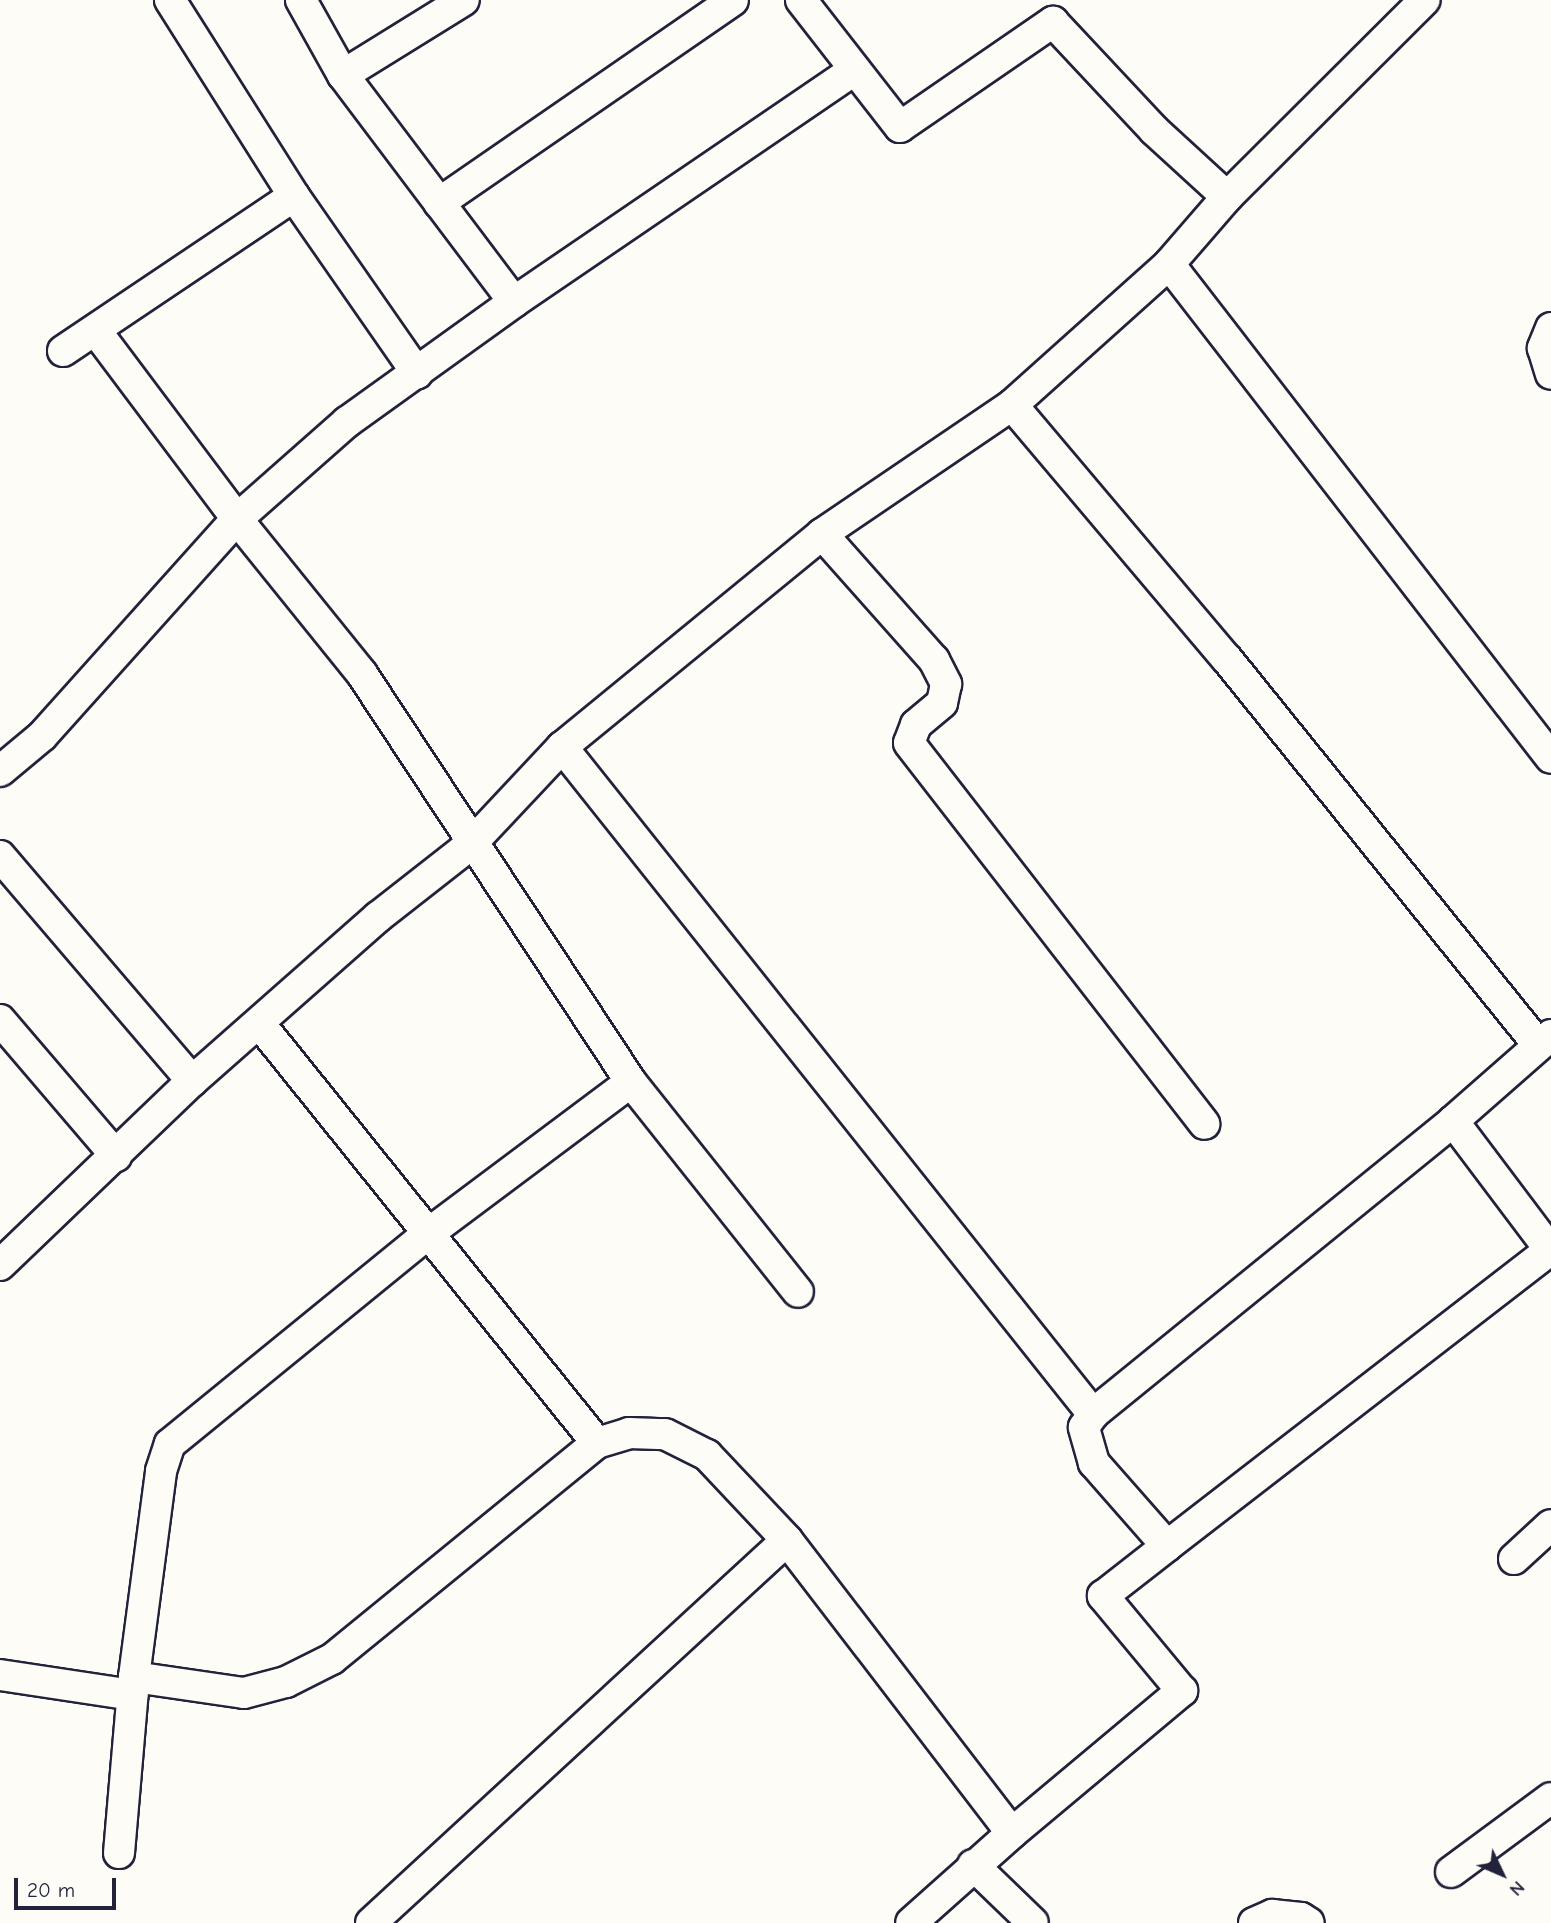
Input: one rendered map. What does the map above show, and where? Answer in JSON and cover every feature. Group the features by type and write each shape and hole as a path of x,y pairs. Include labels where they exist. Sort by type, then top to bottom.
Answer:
{"street":[{"path":"170,0 294,196 417,373"},
{"path":"301,0 344,75 514,302"},
{"path":"344,75 464,0"},
{"path":"439,203 733,0"},
{"path":"801,0 900,127 1053,22 1154,130 1227,197"},
{"path":"0,1265 116,1157 192,1081 378,917 471,844 562,747 822,534 1012,405 1169,264 1227,197 1425,0"},
{"path":"0,771 42,736 237,519 347,422 514,302 853,70"},
{"path":"62,351 96,331 294,196"},
{"path":"1169,264 1551,758"},
{"path":"1551,328 1543,348 1551,374"},
{"path":"96,331 237,519 362,674 471,844 631,1082 798,1292"},
{"path":"1012,405 1545,1040 1452,1122 1093,1414 1084,1427 1094,1463 1167,1546"},
{"path":"822,534 934,660 946,684 942,703 916,725 909,743 1205,1124"},
{"path":"562,747 1093,1414"},
{"path":"0,856 192,1081"},
{"path":"0,1020 116,1157"},
{"path":"259,1023 597,1443"},
{"path":"119,1853 133,1686 161,1471 170,1444 197,1418 429,1233 631,1082"},
{"path":"911,1923 973,1865 1182,1691 1103,1596 1551,1250 1452,1122"},
{"path":"0,1675 244,1693 286,1682 332,1659 597,1443 629,1433 665,1434 707,1455 788,1540 1012,1833"},
{"path":"1514,1559 1551,1525"},
{"path":"371,1923 788,1540"},
{"path":"1451,1872 1551,1798"},
{"path":"973,1865 1033,1923"},
{"path":"1254,1923 1272,1915 1301,1918 1309,1923"}]}
